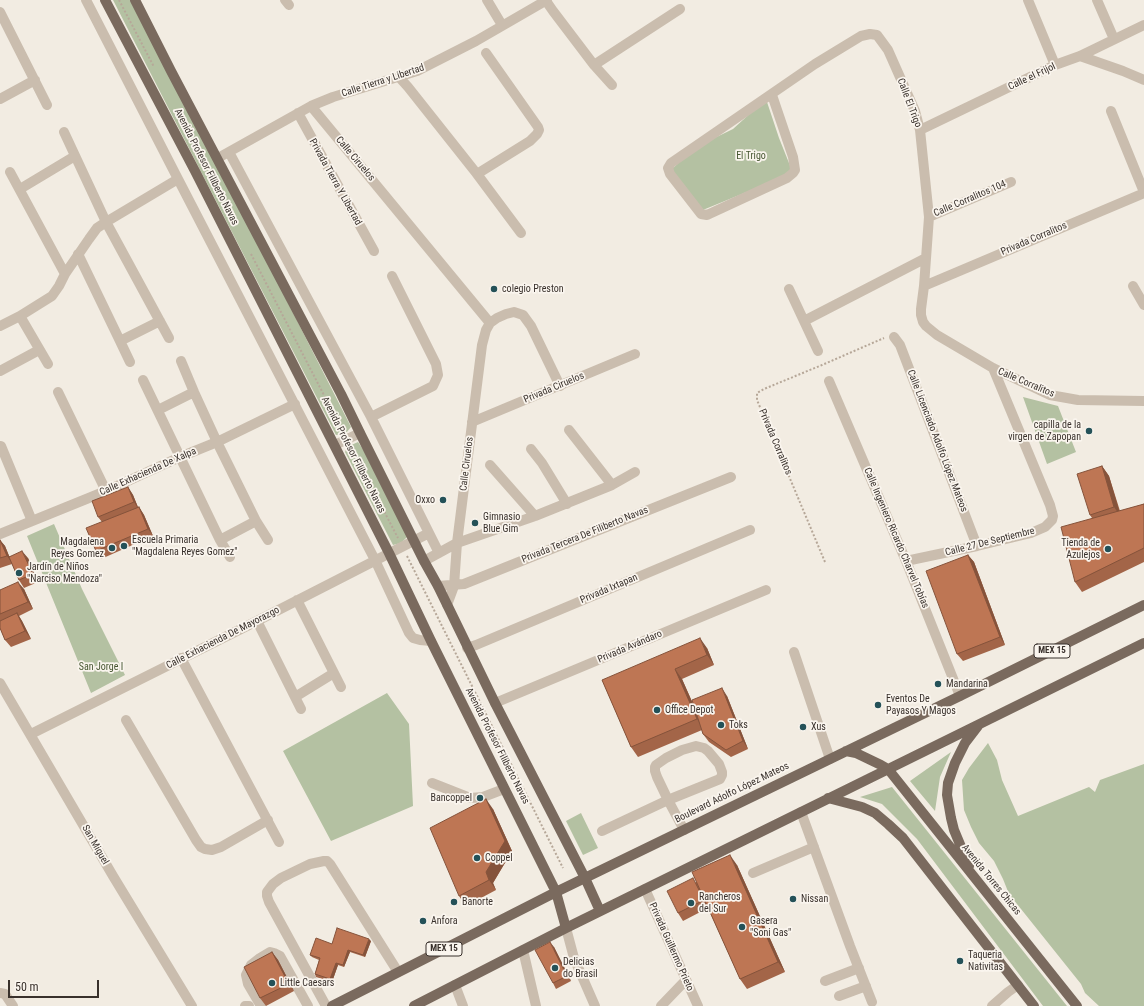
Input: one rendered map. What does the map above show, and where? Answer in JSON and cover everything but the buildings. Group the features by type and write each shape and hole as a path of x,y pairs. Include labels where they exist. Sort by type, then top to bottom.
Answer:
{"main road":[{"name":"Avenida Profesor Filiberto Navas","path":"105,0 199,178 389,553 431,641 556,892 566,928"},
{"name":"Avenida Profesor Filiberto Navas","path":"135,0 338,387 360,434 438,586 494,703 585,878 600,911"},
{"name":"Boulevard Adolfo López Mateos","path":"332,1006 556,892 1144,605"},
{"path":"414,1006 600,911 645,889 696,868 828,798 1144,643"},
{"path":"974,877 954,830 947,795 948,783 955,763 965,743 980,724"},
{"path":"846,751 856,753 888,769"},
{"name":"Avenida Torres Chicas","path":"888,769 1077,1006"},
{"path":"828,798 862,807 875,813 903,838 1034,1006"}],"street":[{"path":"86,0 376,560 409,633 413,638 431,641"},
{"path":"487,0 502,25"},
{"path":"546,0 553,12 594,65 612,85"},
{"name":"Calle Tierra y Libertad","path":"218,158 311,106 333,97 399,77 423,68 476,41 546,0"},
{"path":"1028,0 1055,65"},
{"path":"1096,0 1114,39"},
{"path":"594,65 680,9"},
{"path":"0,12 47,105"},
{"name":"Calle el Frijol","path":"920,130 1055,65 1080,56 1144,26"},
{"name":"Calle El Trigo","path":"772,95 793,157 795,170 793,174 707,215 701,214 670,174 668,168 676,159 772,95 815,64 861,36 870,34 877,36 888,50 914,111 920,130 929,217 921,309 923,322"},
{"path":"477,174 530,141 539,130 486,53"},
{"path":"1080,56 1144,80"},
{"path":"399,77 477,174 521,233"},
{"path":"0,100 35,80"},
{"name":"Calle Ciruelos","path":"311,106 490,323 486,330 482,345 457,543 454,586 447,605"},
{"name":"Privada Corralitos","path":"924,286 1144,192 1111,111"},
{"name":"Privada Tierra Y Libertad","path":"298,113 374,251"},
{"path":"64,132 106,222 169,338"},
{"path":"229,152 371,417 439,553"},
{"path":"20,189 76,156"},
{"path":"10,172 65,274"},
{"path":"0,326 20,316 52,296 78,254 97,228 178,179"},
{"name":"Calle Corralitos 104","path":"929,217 1011,182"},
{"path":"78,254 130,362"},
{"path":"804,321 926,258"},
{"path":"371,417 433,386 438,375 436,364 392,276"},
{"path":"1133,286 1144,305"},
{"path":"789,289 818,351"},
{"path":"490,323 497,318 514,312 523,315 531,326 560,386"},
{"path":"20,316 48,364"},
{"path":"120,341 160,321"},
{"name":"Calle Corralitos","path":"923,322 937,336 993,368 1050,395 1078,400 1144,401"},
{"name":"Calle Licenciado Adolfo López Mateos","path":"894,337 900,345 978,546"},
{"path":"0,371 39,350"},
{"name":"Privada Ciruelos","path":"472,422 635,354"},
{"path":"181,361 217,442 256,521 268,540"},
{"name":"Calle 27 De Septiembre","path":"906,561 1031,533 1045,528 1053,516 1050,505 993,368"},
{"path":"143,380 220,540 230,557"},
{"name":"Calle Ingeniero Ricardo Charvel Tobías","path":"829,381 906,561 960,696"},
{"path":"58,392 106,491"},
{"path":"158,410 194,392"},
{"name":"Calle Exhacienda De Xalpa","path":"0,534 106,491 180,456 217,442 295,404"},
{"path":"569,430 612,485"},
{"path":"335,445 360,434"},
{"path":"1,446 32,521"},
{"path":"531,450 542,463 567,504"},
{"path":"490,465 535,516"},
{"path":"424,561 457,543 567,504 612,485 635,472"},
{"name":"Privada Tercera De Filiberto Navas","path":"438,586 454,586 464,584 731,477"},
{"path":"220,540 256,521"},
{"name":"Privada Ixtapan","path":"467,648 750,530"},
{"name":"Calle Exhacienda De Mayorazgo","path":"31,734 429,533"},
{"name":"Privada Avándaro","path":"494,703 766,590"},
{"path":"297,600 341,687"},
{"path":"257,621 302,709"},
{"path":"794,652 830,759"},
{"path":"181,658 279,842"},
{"path":"295,697 334,673"},
{"name":"San Miguel","path":"0,683 113,876 192,1006"},
{"path":"126,720 201,847 212,850 221,847 268,820"},
{"path":"602,831 668,800 722,777 719,764 708,751 704,748 696,746 682,750 666,758 656,765 655,771 668,800 684,830"},
{"path":"432,783 470,798 483,797 504,789"},
{"path":"801,812 872,1002"},
{"path":"753,873 814,847"},
{"path":"326,1006 267,896 267,892 273,884 281,878 310,864 324,860 330,864 398,972"},
{"name":"Privada Guillermo Prieto","path":"645,889 698,1006"},
{"path":"566,928 574,958 595,1006"},
{"path":"523,950 536,1006"},
{"path":"261,1006 248,984 246,975 251,965 270,952 280,956 308,1006"},
{"path":"825,981 859,968"},
{"path":"661,1006 686,980"},
{"path":"455,985 463,1006"},
{"path":"992,1006 1018,985"},
{"path":"839,996 866,986"},
{"path":"0,993 5,994 13,1006"},
{"path":"245,1006 250,1006"}],"path":[{"name":"Privada Corralitos","path":"826,562 757,400 757,393 885,338 894,337"}],"green space":[{"path":"113,0 131,0 253,234 351,427 346,433 336,435"},
{"name":"El Trigo","path":"766,99 793,173 698,212 669,172 694,148 733,129"},
{"path":"1023,397 1058,406 1076,452 1047,464"},
{"path":"358,442 372,463 408,536 401,543 393,545 345,452 347,447"},
{"name":"San Jorge I","path":"54,524 82,589 125,675 91,693 27,536"},
{"path":"387,693 409,724 413,806 331,841 283,751"},
{"path":"988,743 997,760 1002,780 1018,816 1089,787 1095,792 1100,780 1144,764 1144,1006 1099,1006 1085,993 1081,984 1009,894 994,861 979,843 964,810 962,780"},
{"path":"951,752 940,777 935,811 910,781"},
{"path":"892,787 1067,1006 1043,1006 917,839 882,804 860,797"},
{"path":"581,813 598,848 583,855 566,821"}],"place":[{"name":"colegio Preston","path":"494,289"},
{"name":"capilla de la virgen de Zapopan","path":"1089,431"},
{"name":"Oxxo","path":"443,500"},
{"name":"Gimnasio Blue Gim","path":"475,523"},
{"name":"Escuela Primaria \"Magdalena Reyes Gomez\"","path":"124,546"},
{"name":"Magdalena Reyes Gomez","path":"112,548"},
{"name":"Tienda de Azulejos","path":"1108,549"},
{"name":"Jardín de Niños \"Narciso Mendoza\"","path":"19,573"},
{"name":"Mandarina","path":"938,684"},
{"name":"Eventos De Payasos Y Magos","path":"878,705"},
{"name":"Office Depot","path":"657,710"},
{"name":"Toks","path":"721,725"},
{"name":"Xus","path":"803,727"},
{"name":"Bancoppel","path":"480,798"},
{"name":"Coppel","path":"477,858"},
{"name":"Nissan","path":"793,899"},
{"name":"Banorte","path":"454,902"},
{"name":"Rancheros del Sur","path":"691,903"},
{"name":"Anfora","path":"423,921"},
{"name":"Gasera \"Soni Gas\"","path":"742,927"},
{"name":"Taqueria Nativitas","path":"960,961"},
{"name":"Delicias do Brasil","path":"555,968"},
{"name":"Little Caesars","path":"272,983"}]}
